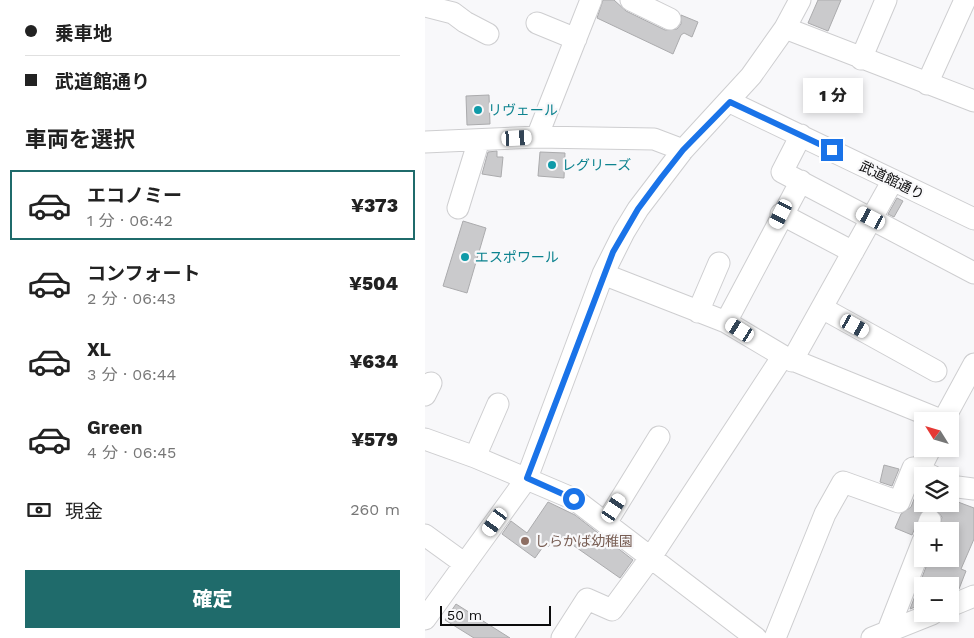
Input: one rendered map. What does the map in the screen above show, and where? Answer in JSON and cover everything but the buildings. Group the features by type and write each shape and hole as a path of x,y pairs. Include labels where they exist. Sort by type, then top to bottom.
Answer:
{"street":[{"path":"537,137 591,0"},
{"path":"631,0 670,19"},
{"path":"425,619 527,478 603,274 613,252 638,209 683,150 730,102 751,76 785,28 800,0"},
{"path":"861,59 887,0"},
{"path":"927,84 965,0"},
{"path":"425,6 453,13 465,22 488,34"},
{"path":"537,23 576,39"},
{"path":"785,28 861,59 974,101"},
{"name":"武道館通り","path":"730,102 974,219"},
{"path":"801,136 782,172 974,274"},
{"path":"425,142 537,137 654,139 683,150"},
{"path":"458,208 479,140"},
{"path":"562,638 587,599 612,610 822,308 893,180"},
{"path":"726,322 781,214 801,181"},
{"path":"781,214 853,252"},
{"path":"698,312 719,263"},
{"path":"603,274 726,322 788,359 920,412"},
{"path":"822,308 936,371"},
{"path":"948,412 974,364"},
{"path":"475,457 498,404"},
{"path":"605,523 659,438"},
{"path":"425,440 475,457 574,499 756,638"},
{"path":"775,638 825,514 843,482 899,502 914,468"},
{"path":"959,488 974,490"},
{"path":"425,535 465,564"},
{"path":"879,635 914,560"},
{"path":"959,602 974,596"},
{"path":"879,635 914,621"}],"place":[{"name":"リヴェール","path":"478,110"},
{"name":"レグリーズ","path":"552,165"},
{"name":"エスポワール","path":"465,257"},
{"name":"しらかば幼稚園","path":"525,541"}],"route":[{"path":"574,499 527,478 603,274 624,232 649,194 683,150 730,102 832,150"}]}
